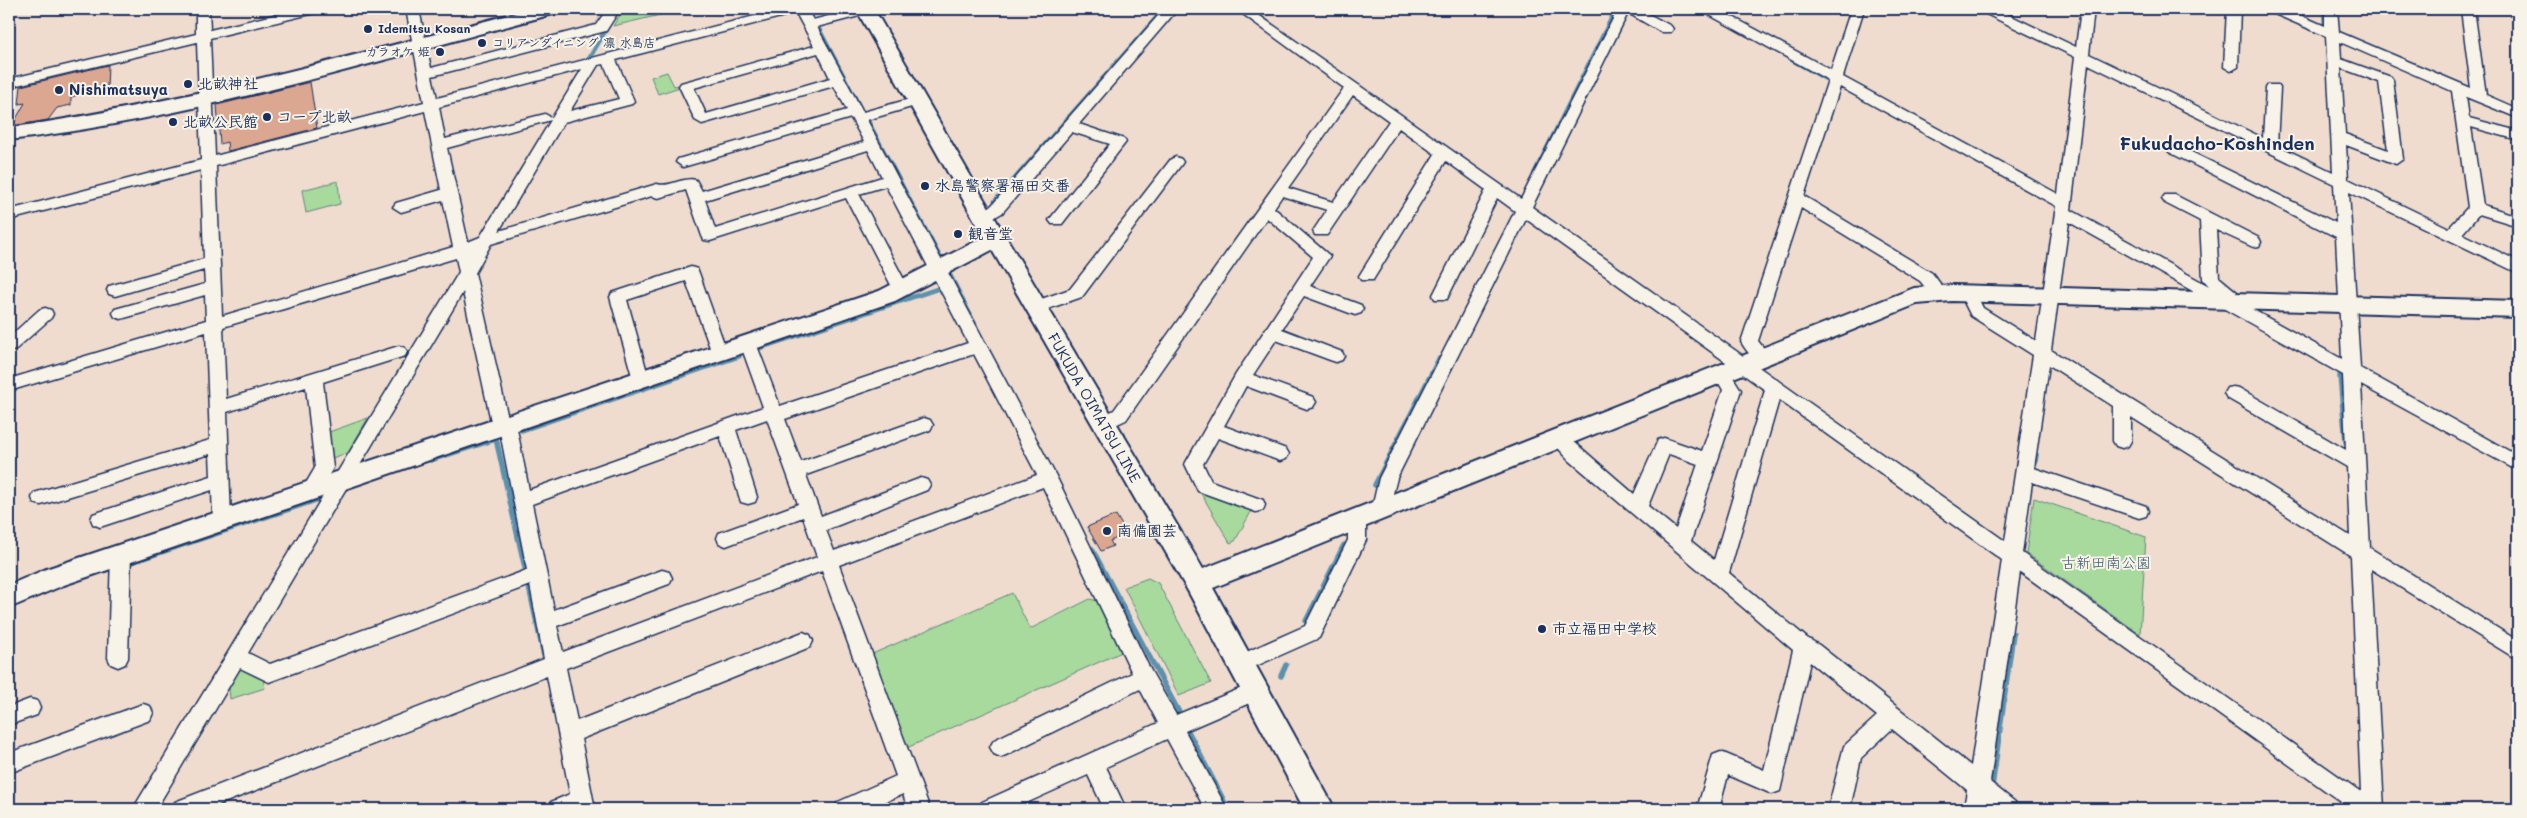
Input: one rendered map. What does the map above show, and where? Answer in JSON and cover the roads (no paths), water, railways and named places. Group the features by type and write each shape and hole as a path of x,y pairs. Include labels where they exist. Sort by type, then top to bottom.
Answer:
{"street":[{"path":"202,9 222,520"},
{"path":"9,83 314,9"},
{"path":"412,9 449,193 472,254 504,425 522,500 584,804 558,809"},
{"path":"9,134 129,116 418,39 521,9"},
{"path":"418,39 551,9"},
{"path":"424,74 601,28 612,9"},
{"path":"9,215 208,162 371,122 432,103 796,9"},
{"path":"801,9 1048,478 1144,677 1216,809"},
{"path":"983,217 997,209 1171,9"},
{"path":"1242,9 1494,189 1753,361 1774,388 2014,556 2368,809"},
{"path":"1381,508 1388,478 1522,206 1624,9"},
{"path":"1630,9 1666,29"},
{"path":"1708,9 1834,82 2235,302 2352,372 2518,464"},
{"path":"1753,361 1749,342 1858,9"},
{"path":"1987,9 2518,268"},
{"path":"1975,809 2026,472 2063,208 2088,9"},
{"path":"2231,66 2233,9"},
{"path":"2275,9 2459,91 2479,97 2518,114"},
{"path":"2331,9 2341,181 2339,232 2348,305 2352,372 2373,809"},
{"path":"2468,9 2479,97"},
{"path":"809,25 865,10"},
{"name":"FUKUDA OIMATSU LINE","path":"865,10 1102,424 1197,583 1254,692 1320,809"},
{"path":"822,48 686,86 702,120 839,80"},
{"path":"440,145 627,101 608,58"},
{"path":"2334,61 2386,80 2396,159 2338,136"},
{"path":"144,809 344,479 472,254 552,119 588,63"},
{"path":"1102,424 1120,415 1352,86"},
{"path":"2270,146 2273,88"},
{"path":"2459,91 2476,208"},
{"path":"9,126 204,95"},
{"path":"683,162 917,101"},
{"path":"1321,230 1398,119"},
{"path":"2463,121 2518,135"},
{"path":"1057,220 1120,142 1070,126"},
{"path":"696,198 873,144"},
{"path":"2174,149 2339,232"},
{"path":"1368,276 1443,152"},
{"path":"1036,307 1076,292 1176,162"},
{"path":"9,385 214,323 472,254 656,189 658,194 691,183 710,236 891,179"},
{"path":"1441,295 1494,189"},
{"path":"1279,190 1336,208"},
{"path":"850,192 901,289"},
{"path":"401,207 449,193"},
{"path":"1796,198 1926,277 1940,294"},
{"path":"2170,199 2252,242"},
{"path":"2476,208 2518,221"},
{"path":"2452,235 2476,208"},
{"path":"1256,506 1204,486 1194,464 1242,378 1322,256 1265,209"},
{"path":"2208,219 2211,279 2235,302"},
{"path":"9,597 55,577 121,554 748,343 901,289 960,255 996,240"},
{"path":"115,290 212,262"},
{"path":"640,379 618,297 691,273 719,352"},
{"path":"121,313 213,287"},
{"path":"1301,288 1355,309"},
{"path":"1968,294 1977,312 2122,401 2518,651"},
{"path":"1197,583 1914,296 1968,294 2518,309"},
{"path":"9,346 45,314"},
{"path":"1272,332 1336,356"},
{"path":"748,343 919,809"},
{"path":"522,500 726,427 978,346"},
{"path":"218,408 400,352"},
{"path":"1680,544 1732,390 1722,373"},
{"path":"1242,378 1307,402"},
{"path":"311,490 324,468 314,379"},
{"path":"1719,574 1774,388"},
{"path":"2232,393 2356,464"},
{"path":"2122,401 2122,441"},
{"path":"796,471 924,425"},
{"path":"726,427 748,497"},
{"path":"1213,429 1280,454"},
{"path":"1558,438 1574,455 1680,544 2007,809"},
{"path":"40,498 219,444"},
{"path":"1638,508 1664,446 1708,460"},
{"path":"2026,472 2139,511"},
{"path":"183,809 554,664 1048,478"},
{"path":"100,519 220,480"},
{"path":"816,526 921,485"},
{"path":"726,538 809,507"},
{"path":"1240,664 1312,632 1357,540 1357,518"},
{"path":"118,658 121,554"},
{"path":"236,657 269,673 536,574"},
{"path":"546,622 662,578"},
{"path":"569,734 803,641"},
{"path":"1708,809 1721,762 1772,784 1804,646"},
{"path":"1001,747 1144,677"},
{"path":"990,809 1018,804 1093,762 1171,726 1254,692"},
{"path":"9,716 30,708"},
{"path":"9,762 143,713"},
{"path":"1839,809 1851,753 1892,716"},
{"path":"1093,762 1115,809"},
{"path":"846,809 909,781"}],"waterway":[{"path":"808,9 814,22"},
{"path":"995,201 1164,9"},
{"path":"1534,174 1616,9"},
{"path":"2324,9 2325,27"},
{"path":"586,64 608,26"},
{"path":"818,27 863,113"},
{"path":"1792,60 1833,83"},
{"path":"868,121 941,259"},
{"path":"947,269 976,326"},
{"path":"760,348 940,288"},
{"path":"522,430 739,356 735,357"},
{"path":"1375,485 1439,359"},
{"path":"2340,376 2346,442"},
{"path":"431,460 496,439 525,568"},
{"path":"2034,467 2036,455"},
{"path":"126,564 325,497"},
{"path":"1306,621 1344,545"},
{"path":"1092,549 1181,716"},
{"path":"529,587 544,656"},
{"path":"1992,787 2013,634"},
{"path":"1281,676 1286,665"},
{"path":"1189,733 1228,809"}],"place":[{"name":"Idemitsu Kosan","path":"368,29"},
{"name":"コリアンダイニング 凛 水島店","path":"482,43"},
{"name":"カラオケ 姫","path":"440,52"},
{"name":"北畝神社","path":"188,84"},
{"name":"Nishimatsuya","path":"59,90"},
{"name":"コープ北畝","path":"267,117"},
{"name":"北畝公民館","path":"173,122"},
{"name":"水島警察署福田交番","path":"925,186"},
{"name":"観音堂","path":"958,234"},
{"name":"南備園芸","path":"1107,531"},
{"name":"市立福田中学校","path":"1542,629"}],"district":[{"name":"Fukudacho-Koshinden","path":"2217,144"}],"park label":[{"name":"古新田南公園","path":"2106,563"}]}
